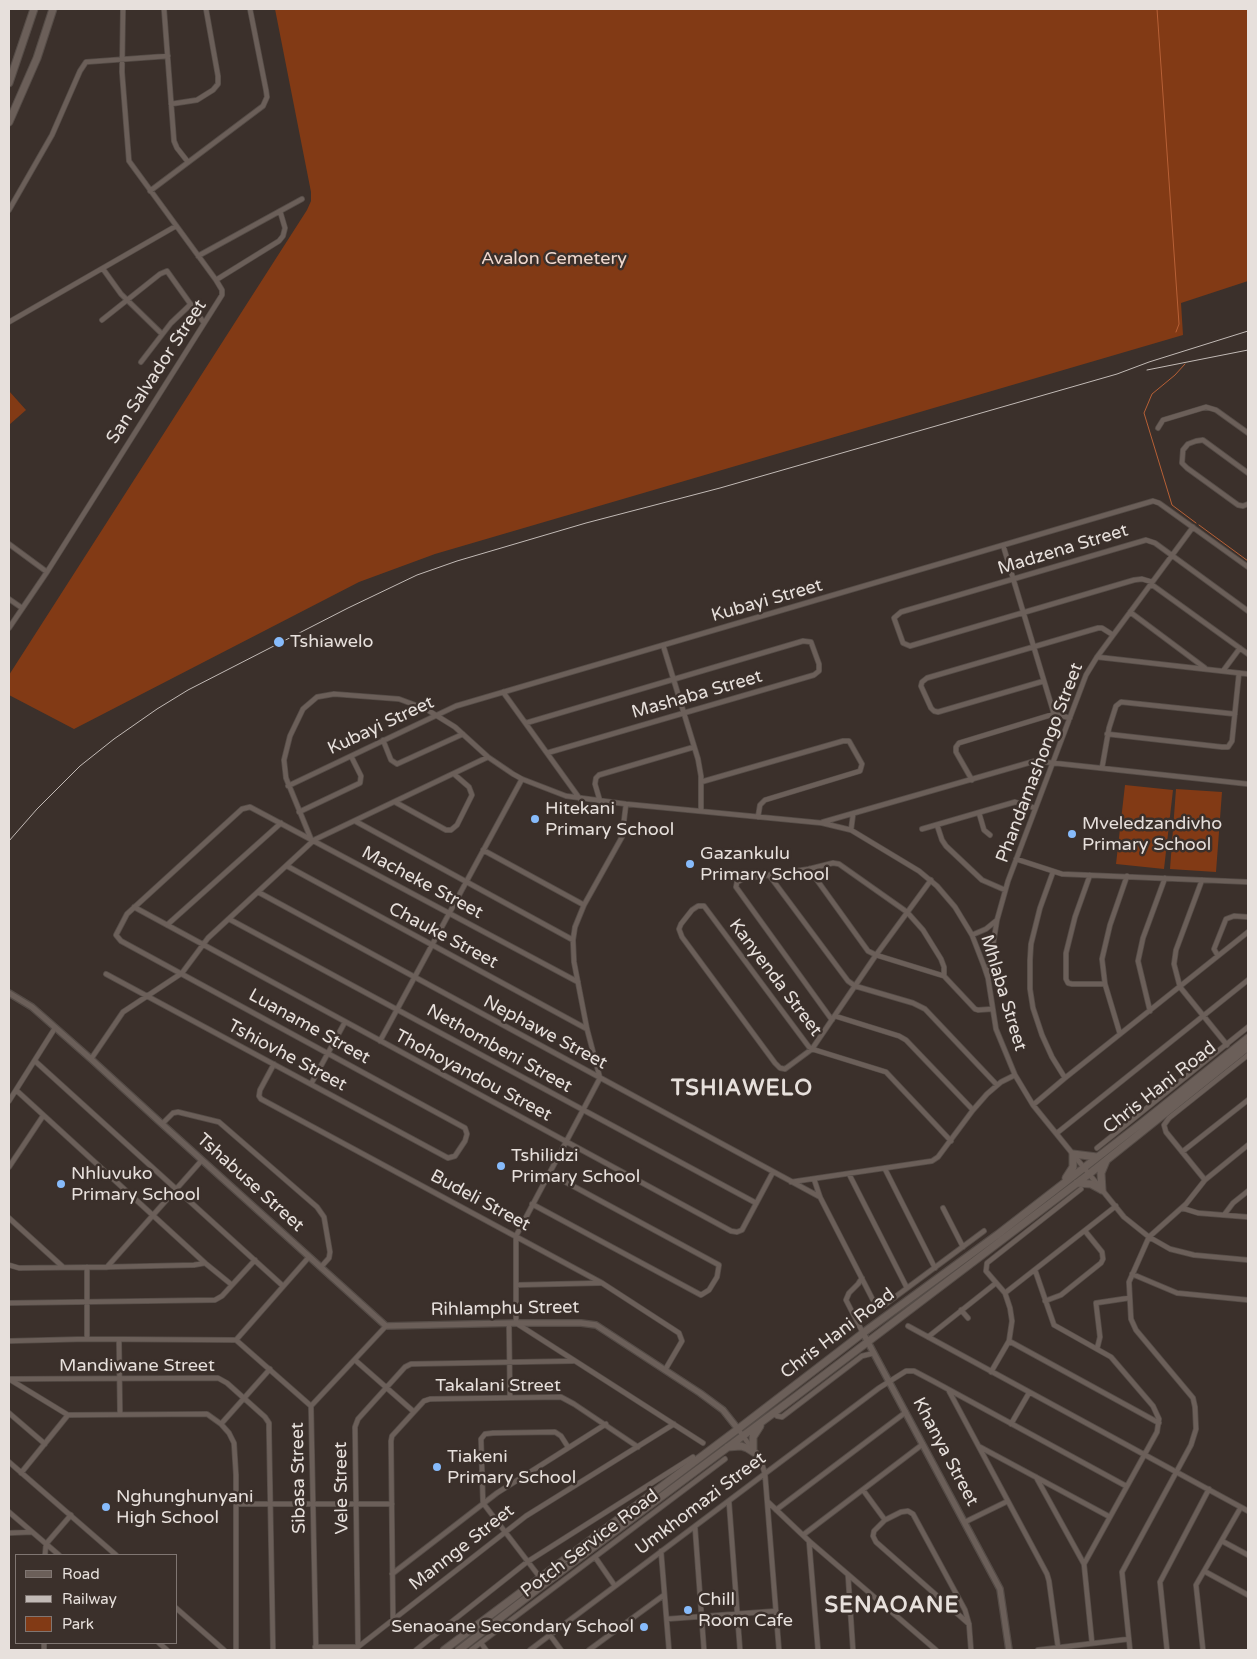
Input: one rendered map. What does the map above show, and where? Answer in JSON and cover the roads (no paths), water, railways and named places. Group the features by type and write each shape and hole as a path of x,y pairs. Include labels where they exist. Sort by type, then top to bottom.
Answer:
{"main road":[{"path":"9,83 34,9"},
{"path":"9,122 37,58 53,9"},
{"name":"Chris Hani Road","path":"444,1650 543,1581 727,1447 740,1432 770,1414 1078,1186 1086,1171 1097,1157 1248,1038"},
{"name":"Chris Hani Road","path":"459,1650 543,1581 740,1432 863,1333 1050,1194 1106,1160 1248,1047"},
{"path":"1050,1194 1072,1170 1074,1154 1097,1157"},
{"path":"1102,1190 1101,1177 1106,1160"},
{"path":"1078,1186 1088,1183 1102,1190"},
{"path":"727,1447 741,1446 754,1451 755,1432 770,1414"}],"street":[{"name":"San Salvador Street","path":"9,628 47,572 222,295 222,290 216,280 134,169 128,157 122,58 123,9"},
{"path":"164,9 174,141 188,162"},
{"path":"171,104 197,100 213,90 218,84 206,9"},
{"path":"150,191 260,110 265,102 266,90 250,9"},
{"path":"9,210 52,135 84,64 90,61 168,56"},
{"path":"198,256 302,199"},
{"path":"216,280 281,240 284,228 280,211"},
{"path":"9,322 176,226"},
{"path":"103,269 117,290 162,334"},
{"path":"102,320 160,274 167,271 204,323"},
{"path":"141,362 176,317 191,304"},
{"path":"1158,428 1163,420 1206,407 1216,410 1248,433"},
{"path":"1248,473 1203,440 1196,440 1188,444 1183,450 1182,463 1187,468 1238,506 1248,504"},
{"name":"Kubayi Street","path":"288,786 456,706 1153,501 1193,526 1248,567"},
{"name":"Phandamashongo Street","path":"988,978 997,920 1005,890 1086,675 1097,657 1193,526"},
{"name":"Madzena Street","path":"1024,613 907,646 903,643 894,618 898,613 1146,540 1155,543 1248,611"},
{"path":"9,544 47,572"},
{"path":"1003,545 1054,714"},
{"path":"1024,613 1139,579 1152,583 1248,654"},
{"path":"9,600 22,608"},
{"path":"1130,612 1205,668"},
{"path":"1044,681 942,711 934,711 931,708 921,688 924,680 1098,628 1102,628 1113,635"},
{"name":"Mashaba Street","path":"547,753 816,674 820,669 811,644 806,640 674,678"},
{"path":"663,646 700,769 701,811"},
{"path":"1223,671 1240,648"},
{"path":"1097,657 1248,674"},
{"path":"1107,734 1230,746 1239,672"},
{"path":"526,723 674,678"},
{"path":"503,692 580,799"},
{"name":"Mhlaba Street","path":"312,840 288,786 284,767 285,753 290,736 303,709 317,696 334,694 390,698 412,704 437,715 463,734 488,757 522,779 552,792 580,799 822,823 851,830 902,860 931,880 955,907 972,935 988,978 999,1040 1015,1075 1033,1105 1116,1206 1138,1229 1170,1249 1188,1254 1248,1260"},
{"path":"1102,768 1107,734 1114,709 1121,702 1235,714"},
{"path":"972,780 956,752 956,747 959,743 1054,714 1070,718"},
{"path":"384,740 392,761 401,764 463,734"},
{"path":"701,782 845,740 849,741 862,764 862,769 857,773 765,800 760,805 758,817"},
{"path":"600,801 595,784 596,778 599,775 694,747"},
{"path":"299,812 360,783 362,780 360,773 351,756"},
{"path":"91,1059 123,1012 182,973 203,944 287,866 312,840 488,757"},
{"path":"822,823 1028,762 1054,763 1248,784"},
{"path":"395,802 446,830 451,830 457,825 472,795 469,787 454,774"},
{"path":"380,1041 522,779"},
{"path":"922,829 1018,802 1036,808"},
{"path":"626,804 622,838 584,905 575,927 573,940 578,982 587,1029 600,1078 516,1236 516,1323 703,1443"},
{"name":"Macheke Street","path":"134,907 242,809 248,807 578,982"},
{"path":"979,813 984,830 990,835"},
{"path":"851,830 853,815"},
{"path":"355,821 573,940"},
{"path":"167,925 281,823"},
{"path":"937,825 943,843 952,852 982,880 1005,890"},
{"path":"483,850 584,905"},
{"path":"1016,859 1053,872 1248,882"},
{"path":"944,976 944,967 941,959 922,930 907,912 839,864 833,863 809,869 743,879 737,882 736,887 834,1018 902,1038 973,1110"},
{"name":"Chauke Street","path":"287,866 587,1029"},
{"path":"809,869 868,951 944,976 975,1008 981,1010 992,1009"},
{"path":"1053,872 1040,908 1031,944 1030,989 1033,1008 1042,1034 1052,1057 1065,1078"},
{"path":"769,875 848,981 855,986 913,1003 925,1009 997,1085"},
{"path":"1090,875 1075,917 1066,953 1066,979 1068,983 1072,984 1105,984"},
{"path":"1120,1034 1105,984 1102,964 1110,925 1127,876"},
{"path":"1150,1011 1138,961 1146,930 1165,878"},
{"path":"812,1049 876,955 931,880"},
{"path":"1202,880 1174,955 1175,968 1180,987 1227,1045"},
{"name":"Nephawe Street","path":"258,892 820,1197"},
{"name":"Kanyenda Street","path":"812,1049 787,1068 782,1069 778,1066 680,934 681,924 695,907 704,906 805,1043 812,1049 886,1072 951,1140"},
{"name":"Thohoyandou Street","path":"134,907 733,1232 742,1230 773,1172"},
{"name":"Luaname Street","path":"134,907 124,919 117,932 117,937 121,941 465,1128 466,1137 455,1156"},
{"path":"1218,956 1214,950 1226,919 1234,916 1248,917"},
{"name":"Nethombeni Street","path":"229,919 756,1203"},
{"path":"972,935 986,929 997,920"},
{"path":"1033,1105 1248,932"},
{"name":"Tshiovhe Street","path":"106,974 445,1157 455,1156"},
{"path":"1057,1133 1248,980"},
{"name":"Tshabuse Street","path":"9,992 32,1007 91,1059 386,1326"},
{"path":"311,1084 344,1022"},
{"path":"9,1101 55,1028"},
{"path":"1097,1148 1248,1028"},
{"path":"1205,1180 1166,1132 1164,1125 1169,1118 1248,1055"},
{"path":"35,1061 283,1286"},
{"name":"Budeli Street","path":"274,1064 259,1093 261,1099 602,1283 676,1331 681,1336 682,1341 665,1370"},
{"path":"790,1182 932,1161 938,1157 973,1110 997,1085 1015,1075"},
{"path":"16,1090 205,1263 232,1285"},
{"path":"1182,1152 1248,1100"},
{"path":"162,1124 173,1113 178,1112 218,1122 316,1207 324,1217 330,1252 329,1258 321,1267"},
{"path":"9,1167 43,1116"},
{"path":"1130,1650 1122,1572 1195,1437 1196,1428 1193,1398 1136,1330 1131,1319 1129,1282 1149,1237 1182,1208 1205,1180 1248,1145"},
{"path":"107,1266 202,1160"},
{"path":"886,1168 935,1268"},
{"path":"532,1204 701,1295 710,1290 718,1274 719,1265 549,1172"},
{"path":"849,1174 907,1288"},
{"path":"814,1179 820,1197 875,1304 879,1306 883,1306 984,1231"},
{"path":"991,1372 1009,1342 1012,1321 1005,1293 986,1271 987,1263 1078,1186"},
{"path":"1224,1215 1233,1203 1248,1191"},
{"path":"1005,1293 1116,1206"},
{"path":"943,1208 963,1247"},
{"path":"1182,1208 1198,1213 1248,1218"},
{"path":"9,1218 63,1267"},
{"path":"1045,1301 1061,1295 1101,1263 1103,1259 1102,1252 1085,1231"},
{"path":"9,1341 87,1339 236,1340 309,1257"},
{"path":"9,1303 215,1300 222,1296 255,1260"},
{"path":"9,1265 19,1268 194,1265 205,1263"},
{"path":"87,1267 87,1339"},
{"path":"1035,1270 1054,1325 1115,1360 1156,1410 1159,1423 1157,1432 1084,1564"},
{"path":"1132,1274 1177,1294 1248,1300"},
{"name":"Khanya Street","path":"862,1278 848,1292 846,1300 1000,1589 1009,1650"},
{"path":"516,1285 602,1283"},
{"path":"928,1337 996,1283"},
{"path":"1096,1349 1100,1337 1096,1303 1129,1298"},
{"path":"961,1310 968,1318"},
{"name":"Rihlamphu Street","path":"386,1326 516,1323 596,1324 723,1410 740,1432"},
{"path":"509,1324 510,1398"},
{"path":"311,1406 386,1326"},
{"path":"908,1326 1248,1511"},
{"path":"119,1340 120,1414"},
{"name":"Sibasa Street","path":"236,1340 311,1406 315,1649"},
{"path":"1009,1342 1159,1423"},
{"path":"770,1414 782,1417 862,1356 874,1353"},
{"path":"355,1360 413,1412"},
{"name":"Vele Street","path":"358,1647 355,1427 363,1413 405,1367 411,1364 575,1361"},
{"path":"221,1424 270,1369"},
{"name":"Umkhomazi Street","path":"530,1650 903,1372 912,1371 948,1390"},
{"name":"Mandiwane Street","path":"9,1379 218,1378 245,1398 265,1417 269,1423 274,1650"},
{"path":"9,1379 68,1415 207,1414 221,1424 232,1436 234,1443 236,1504 236,1650"},
{"path":"26,1390 30,1380"},
{"path":"948,1390 1126,1486"},
{"path":"948,1390 1047,1574 1058,1647"},
{"path":"1011,1424 1028,1393"},
{"name":"Takalani Street","path":"393,1619 391,1438 427,1399 561,1397 606,1424 638,1447"},
{"path":"776,1510 906,1412"},
{"path":"9,1413 45,1444"},
{"path":"21,1473 68,1415"},
{"path":"392,1574 483,1504 606,1424"},
{"name":"Mannge Street","path":"358,1647 526,1516 674,1424"},
{"path":"543,1581 483,1504 481,1442 483,1435 493,1433 555,1432 564,1439 568,1447"},
{"path":"740,1432 760,1461 765,1474 779,1650"},
{"path":"803,1535 923,1444"},
{"path":"979,1447 1110,1517"},
{"path":"416,1650 527,1562 693,1457"},
{"name":"Potch Service Road","path":"471,1650 725,1459"},
{"path":"9,1462 115,1554"},
{"path":"1036,1478 1072,1546 1084,1564 1092,1643"},
{"path":"1167,1650 1160,1591 1161,1578 1208,1489"},
{"path":"863,1490 885,1520"},
{"path":"965,1522 1008,1501"},
{"path":"728,1502 740,1650"},
{"path":"768,1502 809,1541 936,1650"},
{"path":"236,1504 392,1504"},
{"path":"1202,1650 1196,1589 1204,1571 1241,1507"},
{"path":"969,1624 876,1542 873,1536 874,1531 885,1520 905,1510 912,1514 965,1610 969,1624 971,1650"},
{"path":"9,1512 58,1554"},
{"path":"45,1554 46,1544 71,1515"},
{"path":"695,1527 704,1650"},
{"path":"9,1533 32,1532"},
{"path":"809,1541 818,1650"},
{"path":"1222,1541 1248,1555"},
{"path":"661,1551 669,1650"},
{"path":"595,1558 615,1586"},
{"path":"1204,1571 1248,1595"},
{"path":"848,1575 854,1650"},
{"path":"589,1650 664,1595"},
{"path":"667,1619 776,1611"},
{"path":"178,1612 224,1650"},
{"path":"550,1635 561,1650"},
{"path":"1038,1650 1129,1639"},
{"path":"481,1643 486,1650"},
{"path":"315,1649 358,1647"}],"waterway":[{"path":"1157,9 1179,324 1176,332"},
{"path":"1185,364 1152,394 1144,413 1172,505 1196,523"},
{"path":"1199,525 1248,561"}],"railway":[{"path":"9,841 37,809 80,766 157,709 188,690 417,575 457,561 586,523 720,488 1117,374 1248,331"},
{"path":"1147,370 1248,350"}],"place":[{"name":"Tshiawelo","path":"279,642"},
{"name":"Hitekani Primary School","path":"535,819"},
{"name":"Mveledzandivho Primary School","path":"1072,834"},
{"name":"Gazankulu Primary School","path":"690,864"},
{"name":"Tshilidzi Primary School","path":"501,1166"},
{"name":"Nhluvuko Primary School","path":"61,1184"},
{"name":"Tiakeni Primary School","path":"437,1467"},
{"name":"Nghunghunyani High School","path":"106,1507"},
{"name":"Chill Room Cafe","path":"688,1610"},
{"name":"Senaoane Secondary School","path":"644,1627"}],"district":[{"name":"TSHIAWELO","path":"742,1089"},
{"name":"SENAOANE","path":"892,1606"}],"park label":[{"name":"Avalon Cemetery","path":"554,259"}]}
